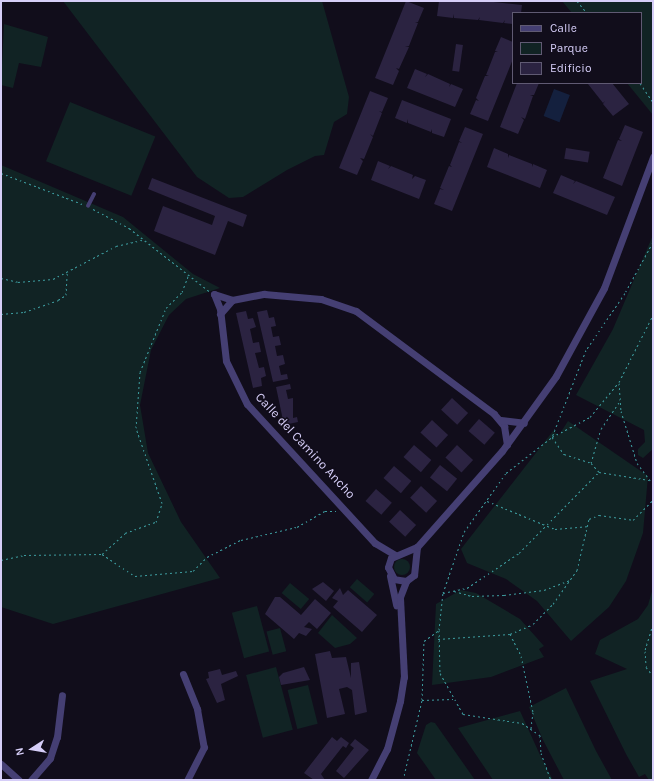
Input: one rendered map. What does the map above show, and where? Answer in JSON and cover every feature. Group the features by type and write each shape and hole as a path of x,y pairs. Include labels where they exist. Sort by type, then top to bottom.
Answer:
{"street":[{"path":"400,618 388,567 395,555 417,547 507,445 524,423 572,348 604,288 653,157"},
{"path":"214,294 232,300"},
{"name":"Calle del Camino Ancho","path":"214,294 220,314 226,361 248,404 348,510 383,550 395,555"},
{"path":"220,314 232,300 243,295 296,295 356,311 501,420 524,423"},
{"path":"501,420 507,445"},
{"path":"371,780 387,749 400,701 404,677 400,597 406,581 416,571 415,561 417,547"},
{"path":"404,553 415,561"},
{"path":"390,576 406,581"},
{"path":"183,674 197,709 204,747 187,780"},
{"path":"30,780 50,758 57,738 62,696"},
{"path":"1,764 19,780"}],"lane":[{"path":"88,206 94,194"}],"path":[{"path":"577,1 586,12"},
{"path":"641,84 653,102"},
{"path":"1,173 88,206 129,228 188,276 214,294"},
{"path":"1,278 40,282 67,272 116,246 144,240"},
{"path":"552,437 586,350 625,293 653,242"},
{"path":"1,314 24,312 66,295 67,272"},
{"path":"102,554 125,533 156,522 162,503 136,428 140,372 166,308 182,292 188,276"},
{"path":"551,780 541,753 540,735 531,728 522,724 463,714 454,699 440,673 438,639 443,593 464,532 506,473 552,437 590,417 619,382 653,315"},
{"path":"619,382 620,401 637,463 653,484"},
{"path":"591,463 601,429 620,401"},
{"path":"552,437 564,454 591,463 599,472 649,480"},
{"path":"443,593 467,588 519,553 599,472"},
{"path":"486,500 532,523 546,524 555,530 587,526"},
{"path":"438,639 510,634 533,624 577,570 589,519 599,515 633,520 653,500"},
{"path":"1,560 24,555 102,554 135,576 193,571 208,558 241,540 297,527 325,511 348,510"},
{"path":"453,591 472,596 504,594 544,590 570,580"},
{"path":"653,624 645,651 646,666 653,676"},
{"path":"403,780 422,700 424,641 439,630"},
{"path":"510,634 521,656 533,712 531,728"},
{"path":"422,700 454,699"}],"green space":[{"path":"63,1 322,1 349,97 347,114 334,122 324,155 315,156 287,170 243,197 229,198 197,177"},
{"path":"562,1 653,1 653,115 628,84 642,84 642,12 571,12"},
{"path":"4,24 48,37 41,67 19,63 13,88 1,85"},
{"path":"70,102 155,136 131,196 46,161"},
{"path":"1,165 123,217 193,274 220,288 186,299 169,315 151,350 140,405 148,453 181,522 220,578 53,624 1,607"},
{"path":"653,235 653,449 643,458 638,455 638,449 645,442 644,430 576,395 613,329"},
{"path":"568,421 648,476 643,533 626,581 609,607 571,641 537,601 506,579 467,563 461,549 553,431 559,435"},
{"path":"402,559 408,561 410,567 408,573 402,575 396,573 394,567 396,561"},
{"path":"357,579 374,594 367,602 350,587"},
{"path":"290,583 309,599 301,609 282,593"},
{"path":"653,588 653,780 649,780 645,774 639,777 590,681 627,669 595,654 600,640 638,619 648,605"},
{"path":"461,590 476,593 520,619 544,646 539,649 544,657 491,677 432,685 436,604"},
{"path":"257,606 269,651 244,658 232,613"},
{"path":"332,615 357,638 350,644 335,648 318,633"},
{"path":"280,628 286,651 273,655 266,632"},
{"path":"276,667 293,730 263,738 246,675"},
{"path":"308,685 318,724 297,729 288,690"},
{"path":"566,688 596,751 612,780 564,780 543,740 529,707"},
{"path":"520,711 553,780 493,780 458,728"},
{"path":"431,722 435,723 475,780 436,780 417,753 426,725"}],"water":[{"path":"554,89 570,95 559,122 544,116"}],"building":[{"path":"406,1 424,8 418,22 415,22 418,23 409,46 405,46 409,47 399,69 396,68 399,71 393,85 375,78"},
{"path":"439,1 484,1 522,5 521,12 512,12 512,24 504,23 505,20 503,23 479,20 480,17 478,20 454,18 454,14 453,18 437,16"},
{"path":"501,37 512,42 512,61 488,121 470,114 476,100 479,101 476,98 485,76 489,76 486,75 495,52 498,52 495,51"},
{"path":"456,44 463,45 459,72 452,71"},
{"path":"415,69 427,74 425,77 428,74 450,84 449,87 451,84 463,89 455,107 407,88"},
{"path":"517,84 539,84 534,95 530,95 533,96 525,119 521,117 524,120 518,134 500,127"},
{"path":"588,84 613,84 629,104 613,116 603,104 605,101 603,103"},
{"path":"370,91 388,98 382,112 379,111 382,113 373,136 370,134 373,137 364,159 360,158 363,161 357,175 339,168"},
{"path":"402,100 451,119 444,137 432,133 432,129 431,132 408,123 408,119 407,123 395,118"},
{"path":"625,125 643,132 622,186 603,178 618,140 622,141 619,139"},
{"path":"465,127 483,134 452,211 434,204 440,189 444,190 440,188 449,166 452,167 450,165 459,142 462,143 459,141"},
{"path":"494,148 508,154 508,158 509,155 532,164 532,167 533,164 547,170 540,188 487,167"},
{"path":"566,148 590,152 588,163 564,159"},
{"path":"378,161 390,166 388,169 391,166 413,175 412,179 415,176 426,180 419,199 371,180"},
{"path":"561,175 575,181 573,184 576,181 615,197 607,215 553,193"},
{"path":"152,178 247,215 243,227 228,221 215,255 154,231 163,206 212,225 215,216 148,189"},
{"path":"267,310 269,318 274,317 276,326 271,327 273,337 279,336 281,345 275,346 277,356 283,355 285,364 279,366 281,375 287,374 288,379 273,382 257,312"},
{"path":"246,311 248,319 253,318 256,327 250,329 253,343 259,342 261,352 255,353 259,368 264,367 266,376 261,378 262,386 253,388 236,313"},
{"path":"290,384 291,389 286,390 288,399 293,398 293,418 297,417 298,422 284,425 276,387"},
{"path":"452,398 468,413 457,425 441,410"},
{"path":"479,419 495,433 484,445 469,431"},
{"path":"432,420 448,435 436,447 420,432"},
{"path":"414,445 431,460 421,472 404,457"},
{"path":"457,445 473,460 461,472 445,457"},
{"path":"440,465 457,479 447,491 430,477"},
{"path":"394,466 411,481 401,493 384,478"},
{"path":"421,486 437,501 426,513 410,498"},
{"path":"376,489 392,503 381,515 366,501"},
{"path":"400,510 416,525 405,537 389,522"},
{"path":"323,582 334,591 326,601 312,589"},
{"path":"340,588 343,595 348,590 377,615 362,632 333,607 338,601 332,598"},
{"path":"275,597 280,597 301,615 315,599 331,613 317,629 309,622 304,627 312,629 306,636 299,633 294,639 265,614"},
{"path":"330,651 332,658 346,657 351,678 351,663 359,662 367,712 355,715 352,690 347,687 339,689 345,714 327,718 315,654"},
{"path":"304,667 310,680 281,685 279,677 283,673"},
{"path":"220,669 222,675 236,671 238,676 221,684 225,700 217,703 206,679 209,678 208,672"},
{"path":"332,737 337,741 341,737 349,743 346,748 343,746 321,774 325,780 314,780 304,773"},
{"path":"355,739 369,750 344,778 336,771 354,748 350,745"}]}
